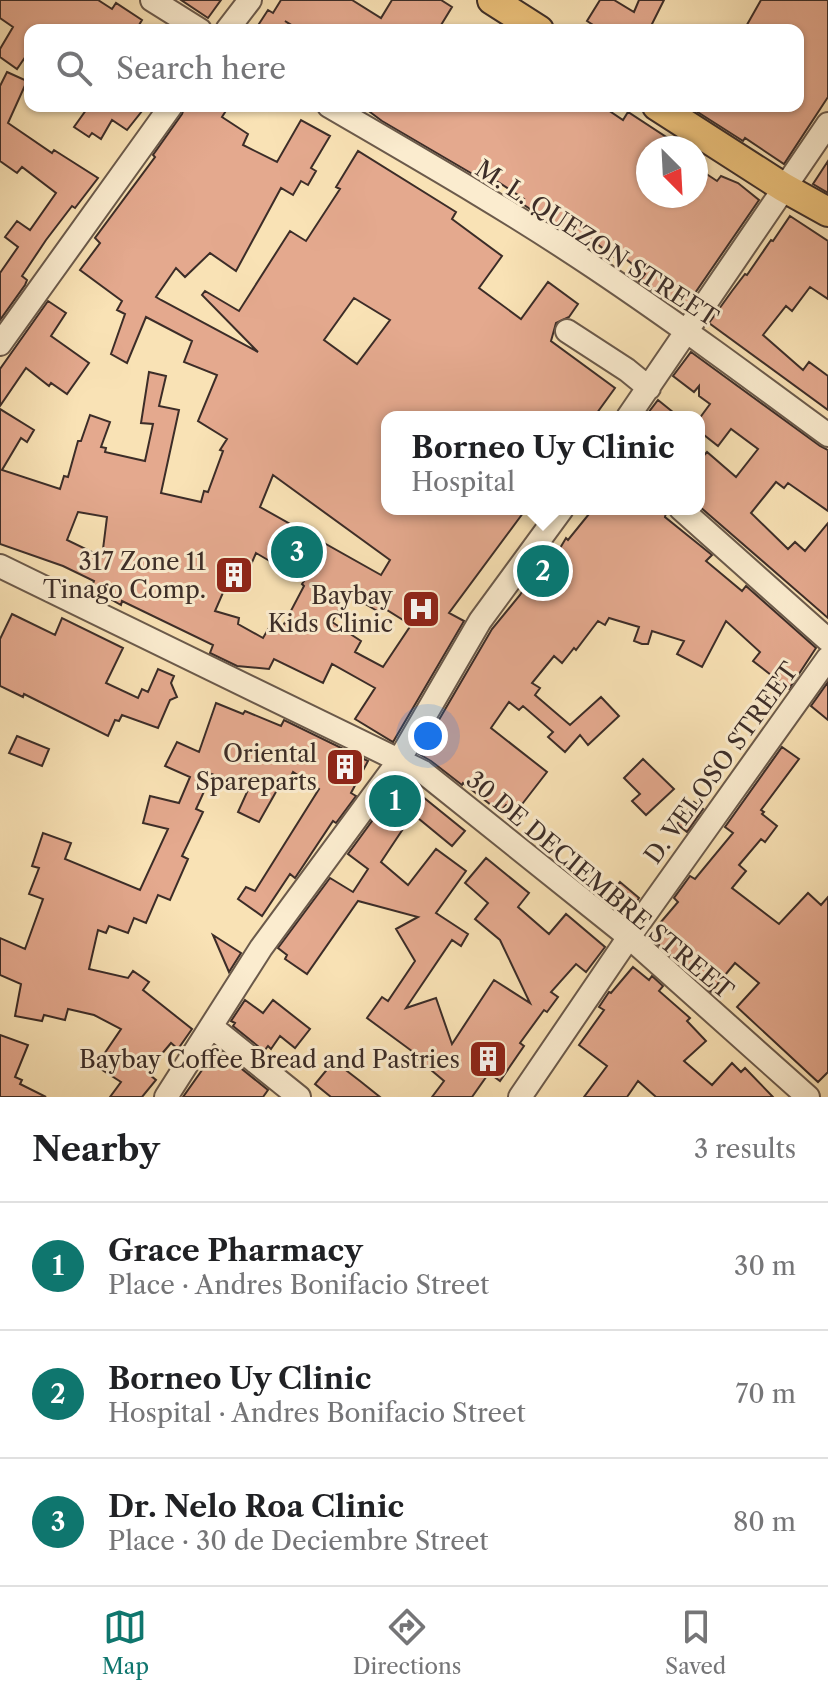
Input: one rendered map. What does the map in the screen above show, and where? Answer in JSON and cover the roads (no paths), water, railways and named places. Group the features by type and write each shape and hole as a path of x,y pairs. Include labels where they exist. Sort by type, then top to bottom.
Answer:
{"main road":[{"path":"492,0 530,24"},
{"path":"666,112 783,187 828,212"}],"street":[{"path":"152,0 190,24"},
{"path":"232,24 250,0"},
{"path":"0,344 167,112"},
{"name":"M. L. QUEZON STREET","path":"339,112 553,241 688,332 828,435"},
{"path":"632,411 828,124"},
{"path":"567,331 649,388"},
{"path":"166,1097 261,948 398,762 480,621 558,515"},
{"path":"688,515 828,640"},
{"name":"30 DE DECIEMBRE STREET","path":"0,566 423,772 629,937 808,1097"},
{"name":"D. VELOSO STREET","path":"520,1097 629,937 828,658"},
{"path":"212,1027 299,1097"}],"place":[{"name":"Dr. Nelo Roa Clinic","path":"297,552"},
{"name":"Borneo Uy Clinic","path":"543,571"},
{"name":"317 Zone 11 Tinago Comp.","path":"234,575"},
{"name":"Baybay Kids Clinic","path":"421,609"},
{"name":"Oriental Spareparts","path":"345,767"},
{"name":"Grace Pharmacy","path":"395,801"},
{"name":"Baybay Coffee Bread and Pastries","path":"488,1059"}]}
